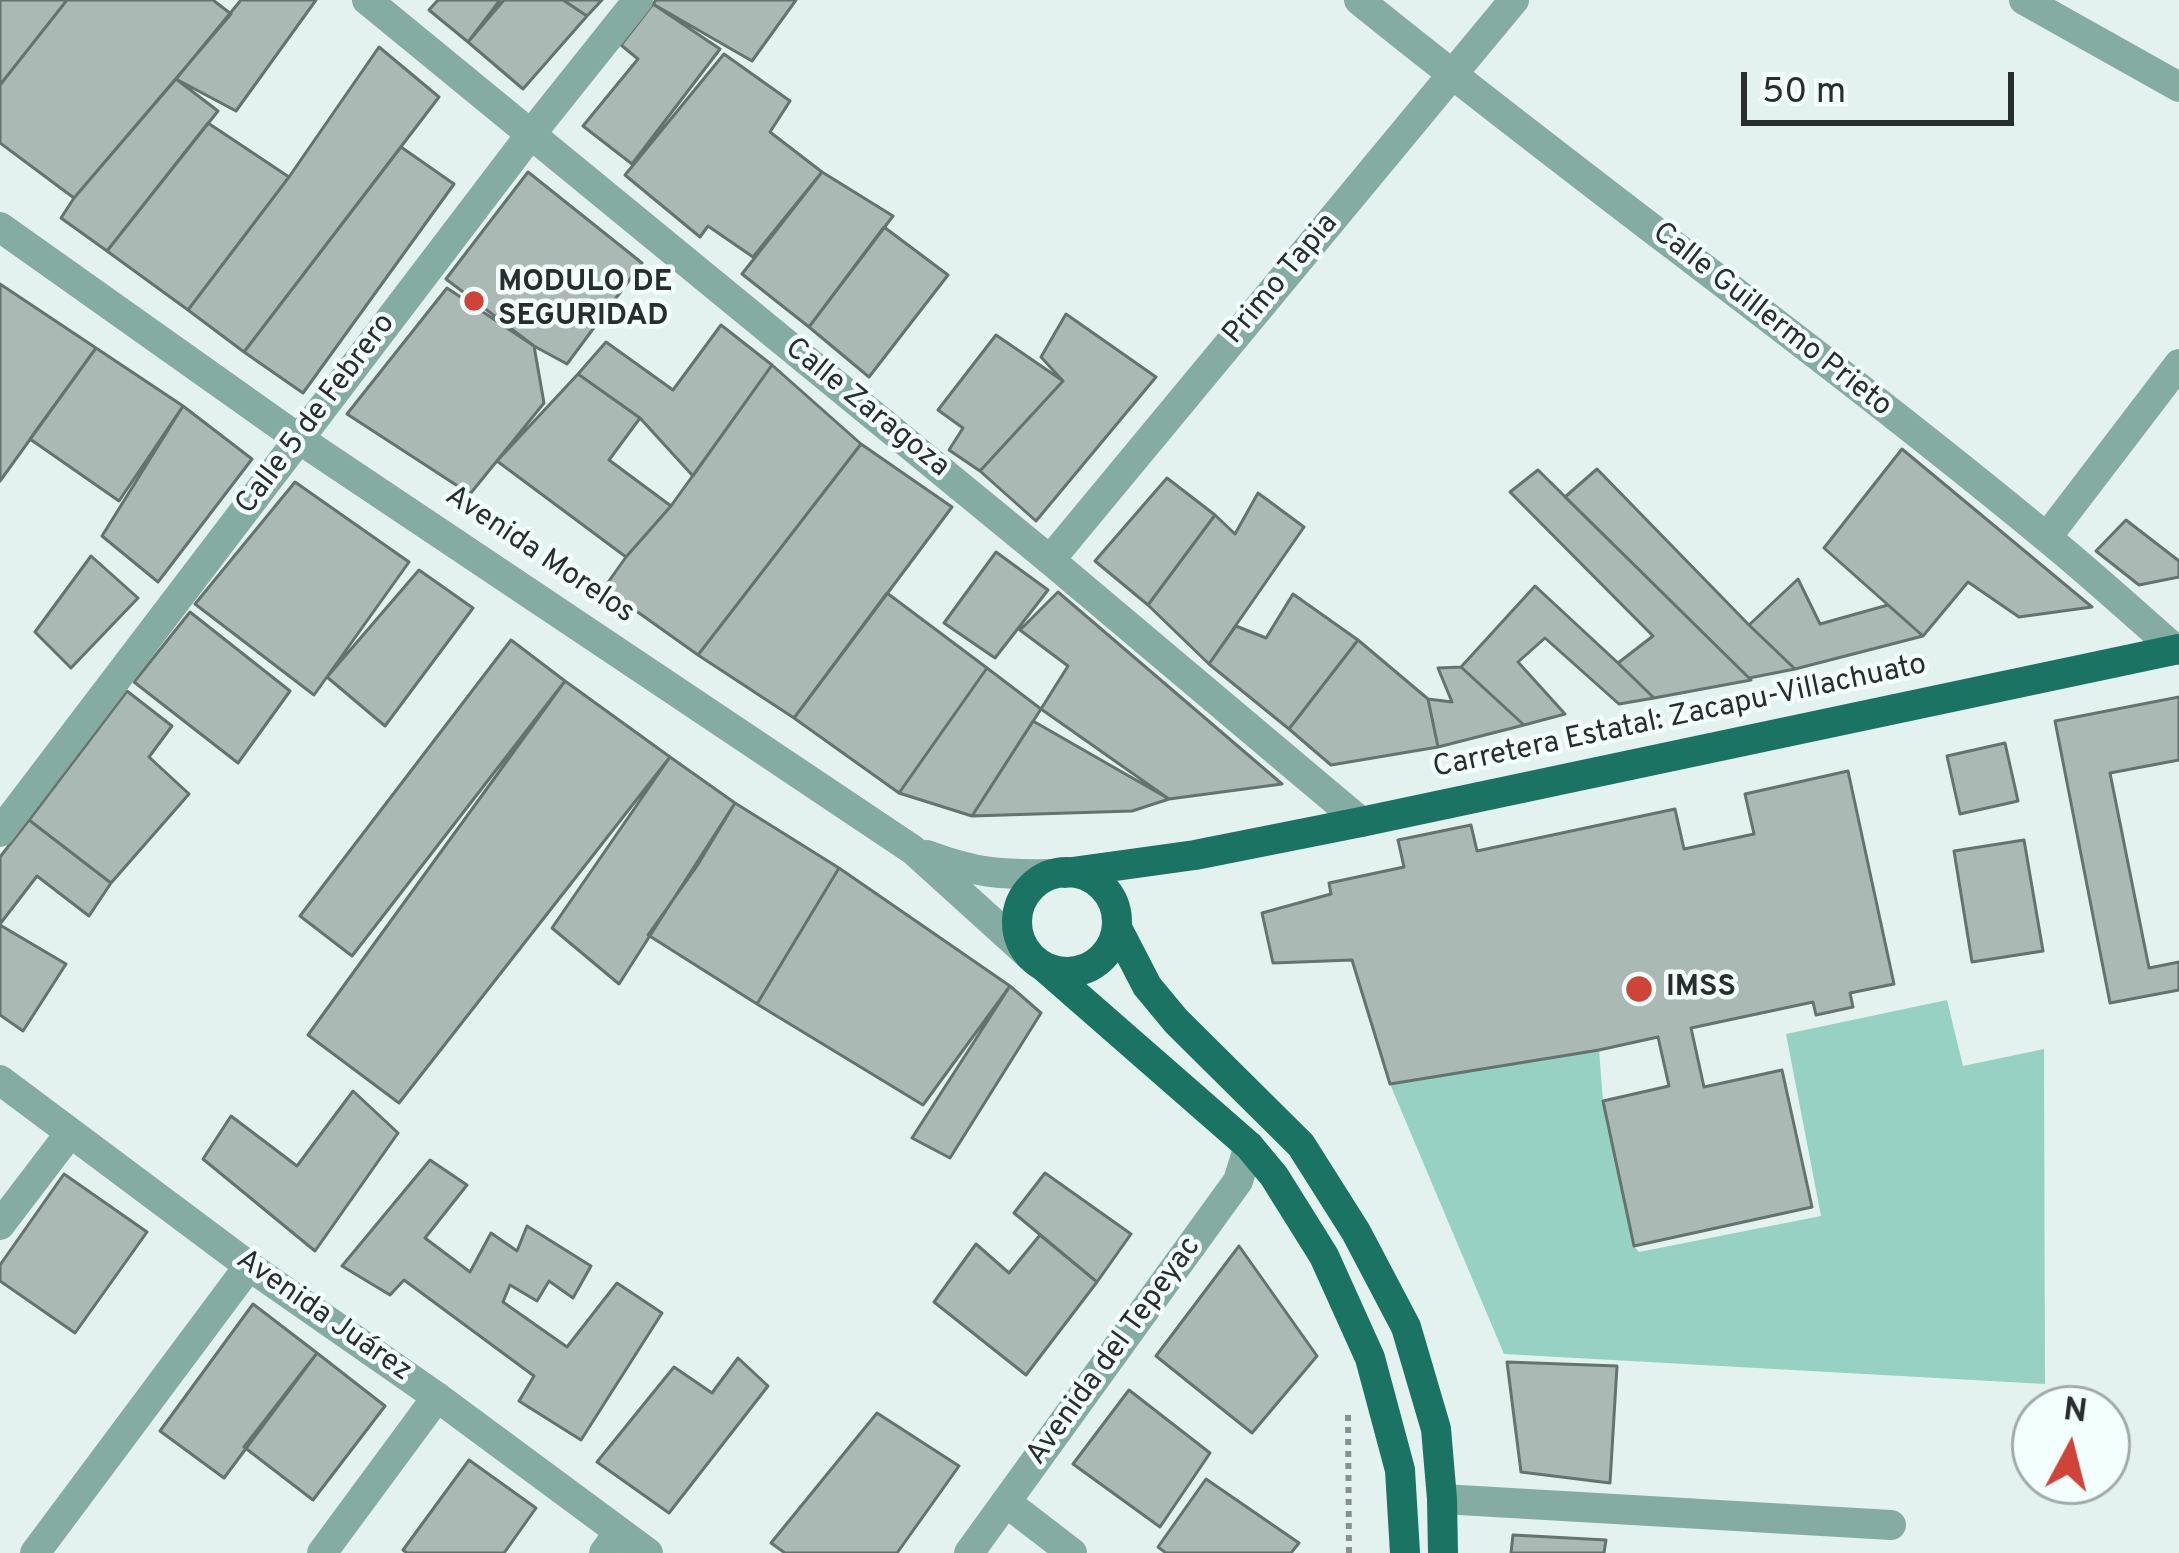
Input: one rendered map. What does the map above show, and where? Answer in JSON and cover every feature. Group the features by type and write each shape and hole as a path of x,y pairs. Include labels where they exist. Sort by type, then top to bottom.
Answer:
{"main road":[{"name":"Carretera Estatal: Zacapu-Villachuato","path":"1195,855 2178,650"},
{"path":"1195,855 1139,880 1115,915 1112,944 1090,967 1058,972 1036,961 1021,942 1018,910 1036,882 1058,874 1195,855"},
{"path":"1058,874 1084,875 1099,883 1147,986 1176,1021 1301,1144 1356,1232 1406,1328 1436,1429 1443,1553"},
{"name":"Avenida Morelos","path":"1036,961 1249,1145 1324,1256 1370,1358 1400,1470 1405,1553"}],"street":[{"name":"Calle Zaragoza","path":"367,0 1050,560 1361,822"},
{"name":"Calle 5 de Febrero","path":"0,832 638,0"},
{"name":"Calle Guillermo Prieto","path":"1359,0 2047,537 2178,650"},
{"name":"Primo Tapia","path":"1050,560 1514,0"},
{"path":"2024,0 2179,87"},
{"name":"Avenida Morelos","path":"0,227 299,439 914,850 1036,961"},
{"path":"2047,537 2179,364"},
{"path":"914,850 967,870 1058,874"},
{"name":"Avenida Juárez","path":"0,1080 248,1266 436,1396 612,1542 648,1553"},
{"path":"0,1225 70,1133"},
{"name":"Avenida del Tepeyac","path":"969,1553 1238,1181 1249,1145"},
{"path":"35,1553 248,1266"},
{"path":"322,1553 436,1396"},
{"path":"1442,1499 1891,1525"},
{"path":"1007,1503 1072,1553"}],"path":[{"path":"1347,1404 1349,1553"}],"green space":[{"path":"1947,1000 1963,1066 2044,1049 2045,1384 1504,1354 1390,1084 1599,1050 1603,1101 1639,1252 1821,1216 1786,1034"}],"building":[{"path":"0,0 67,0 0,85"},
{"path":"67,0 213,0 231,14 74,198 0,143 0,85"},
{"path":"241,0 316,0 236,111 176,79"},
{"path":"438,0 500,0 468,42 429,10"},
{"path":"504,0 563,0 587,16 523,89 468,42"},
{"path":"563,0 602,0 587,16"},
{"path":"656,0 796,0 752,61 653,4"},
{"path":"653,4 720,49 632,164 583,126 638,59 621,45"},
{"path":"379,47 439,97 244,352 188,310"},
{"path":"724,54 790,101 770,132 822,172 753,257 708,226 700,237 625,175"},
{"path":"176,79 218,111 107,251 61,218"},
{"path":"208,123 289,177 188,310 107,251"},
{"path":"401,147 454,184 303,393 244,352"},
{"path":"528,172 642,263 567,364 534,346 446,279"},
{"path":"822,172 893,216 809,327 742,274"},
{"path":"884,227 948,275 869,377 809,327"},
{"path":"0,284 96,348 0,481"},
{"path":"447,288 534,346 544,403 470,494 347,414"},
{"path":"1066,314 1156,377 1036,521 980,471 1063,381 1041,357"},
{"path":"721,325 772,365 693,476 640,418 578,374 606,342 673,390"},
{"path":"996,335 1063,381 980,471 949,450 963,428 938,410"},
{"path":"96,348 183,406 119,501 30,439"},
{"path":"772,365 861,444 698,655 604,588 671,506"},
{"path":"578,374 640,418 609,460 671,506 626,557 497,461"},
{"path":"183,406 252,459 158,582 102,536"},
{"path":"861,444 952,507 794,718 698,655"},
{"path":"1902,449 2092,607 2019,617 1968,582 1923,636 1824,548"},
{"path":"1597,469 1795,669 1749,678 1565,497"},
{"path":"1538,470 1751,680 1654,698 1618,663 1653,636 1510,492"},
{"path":"1167,478 1215,515 1148,605 1095,561"},
{"path":"295,482 409,562 314,695 195,604"},
{"path":"1258,493 1304,527 1209,664 1148,605 1215,515 1235,534"},
{"path":"2126,520 2179,561 2179,577 2139,585 2096,551"},
{"path":"996,552 1048,590 995,658 944,623"},
{"path":"91,556 138,598 71,668 35,632"},
{"path":"419,570 473,608 385,726 327,677"},
{"path":"1798,579 1820,624 1888,605 1923,636 1795,669 1749,625"},
{"path":"1535,586 1654,698 1619,704 1545,638 1518,662 1565,714 1524,725 1461,667"},
{"path":"1058,592 1282,784 1169,799 1041,709 1068,666 1020,630"},
{"path":"887,593 987,668 899,793 794,718"},
{"path":"1293,594 1358,640 1289,729 1209,664 1236,626 1266,638"},
{"path":"190,612 290,691 238,763 134,682"},
{"path":"511,640 565,681 352,956 300,916"},
{"path":"1358,640 1428,699 1438,747 1331,765 1289,729"},
{"path":"1461,667 1524,725 1438,747 1428,699 1452,702 1438,668"},
{"path":"987,668 1041,709 972,816 899,793"},
{"path":"565,681 670,757 399,1103 308,1035"},
{"path":"127,691 172,726 149,757 189,794 111,883 29,820"},
{"path":"2179,697 2179,760 2110,773 2149,968 2179,962 2179,990 2110,1003 2055,721"},
{"path":"1033,721 1169,799 1132,811 972,816"},
{"path":"2005,743 2018,801 1960,814 1947,756"},
{"path":"670,757 735,803 619,984 552,928"},
{"name":"IMSS","path":"1848,771 1894,984 1850,993 1853,1007 1816,1015 1813,1002 1691,1028 1704,1087 1782,1070 1812,1207 1634,1246 1603,1101 1669,1086 1658,1037 1390,1084 1352,960 1273,963 1262,913 1331,894 1329,883 1404,867 1398,840 1471,825 1477,851 1675,809 1684,849 1754,834 1745,794"},
{"path":"735,803 839,868 757,1004 648,935"},
{"path":"29,820 111,883 89,916 37,876 0,924 0,857"},
{"path":"2024,840 2043,951 1972,962 1954,851"},
{"path":"839,868 1010,986 923,1105 757,1004"},
{"path":"0,925 66,964 23,1031 0,1015"},
{"path":"1010,986 1041,1013 950,1158 912,1138"},
{"path":"353,1091 398,1133 315,1251 203,1159 231,1116 297,1166"},
{"path":"430,1160 467,1185 425,1238 470,1272 491,1233 517,1251 527,1226 591,1266 573,1298 549,1281 537,1301 510,1285 503,1302 567,1347 617,1283 662,1313 581,1440 519,1401 534,1376 404,1280 390,1295 342,1266"},
{"path":"1045,1173 1131,1234 1097,1282 1014,1213"},
{"path":"64,1174 147,1232 75,1333 0,1281 0,1265"},
{"path":"1040,1235 1097,1282 1026,1375 934,1302 976,1244 1009,1273"},
{"path":"1239,1246 1317,1356 1252,1433 1156,1356"},
{"path":"253,1304 317,1353 224,1478 160,1431"},
{"path":"317,1353 385,1406 313,1500 244,1447"},
{"path":"738,1358 768,1386 669,1513 597,1462 674,1367 712,1393"},
{"path":"1507,1362 1617,1366 1610,1483 1521,1472"},
{"path":"1129,1390 1210,1453 1160,1527 1073,1464"},
{"path":"877,1413 959,1466 897,1553 785,1553 771,1543"},
{"path":"469,1460 536,1508 504,1553 407,1553 403,1550"},
{"path":"1206,1479 1299,1543 1291,1553 1166,1553 1158,1547"},
{"path":"1513,1535 1606,1540 1604,1553 1511,1553"}],"place":[{"name":"MODULO DE SEGURIDAD","path":"474,301"},
{"name":"IMSS","path":"1639,989"}]}
